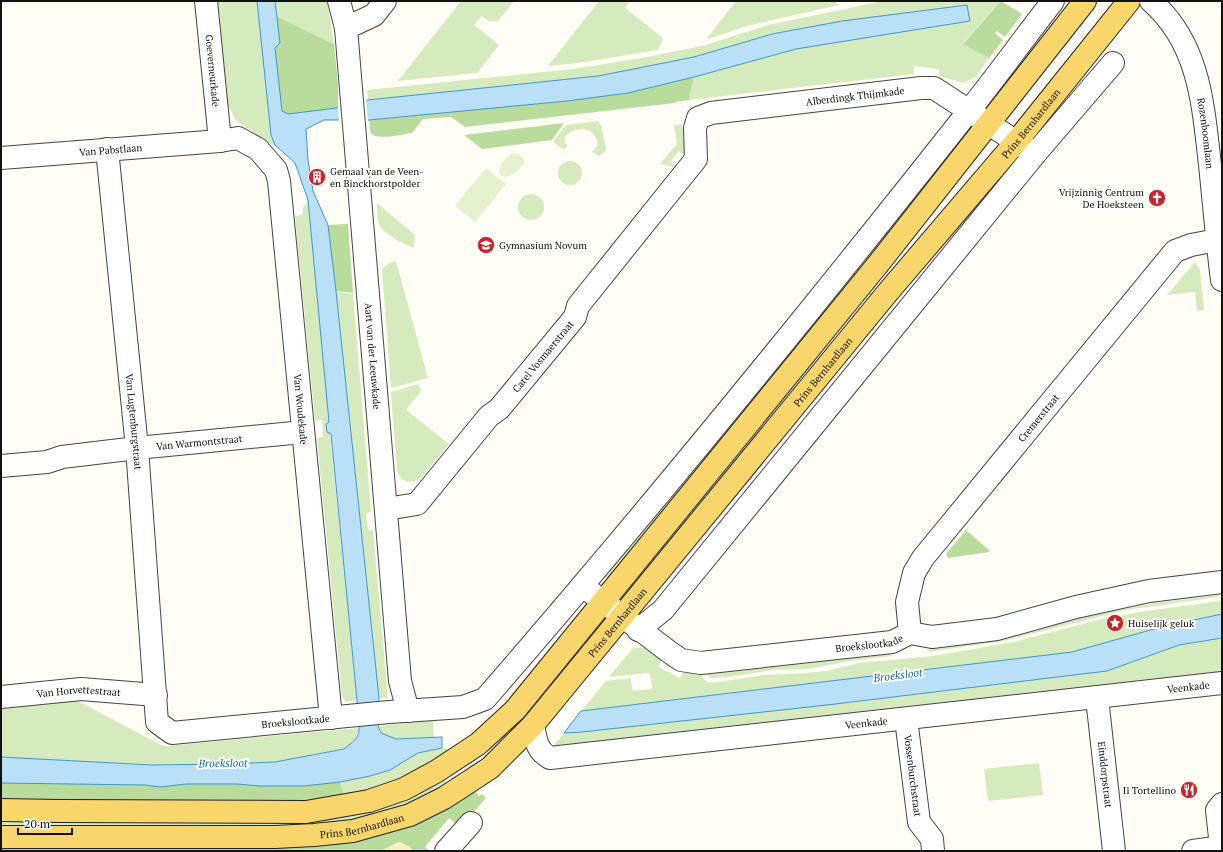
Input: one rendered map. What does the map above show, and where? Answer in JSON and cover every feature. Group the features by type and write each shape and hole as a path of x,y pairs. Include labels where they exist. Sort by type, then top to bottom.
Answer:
{"main road":[{"path":"1,810 306,812 369,801 404,789 437,771 478,744 515,710 849,300 1085,1"},
{"name":"Prins Bernhardlaan","path":"1,837 275,837 353,831 410,815 451,794 490,768 630,624 888,292 1016,142 1129,1"}],"street":[{"name":"Goeverneurkade","path":"206,1 220,141"},
{"name":"Aart van der Leeuwkade","path":"339,1 346,28 355,132 400,681 398,711"},
{"path":"346,28 374,15 386,1"},
{"path":"497,728 485,699 583,586 715,427 969,111 1053,1"},
{"name":"Rozenboomlaan","path":"1151,1 1159,8 1175,28 1187,50 1197,76 1217,188 1217,240 1222,280"},
{"name":"Prins Bernhardlaan","path":"630,624 663,610 1035,154 1113,63"},
{"name":"Prins Bernhardlaan","path":"1062,85 1064,120"},
{"name":"Alberdingk Thijmkade","path":"696,159 695,128 698,118 711,113 921,88 934,88 1035,154"},
{"name":"Van Woudekade","path":"220,141 238,138 258,149 276,170 279,181 303,432 339,717"},
{"name":"Van Pabstlaan","path":"1,158 220,141"},
{"name":"Van Lugtenburgstraat","path":"107,149 137,448 156,695"},
{"name":"Carel Vosmaerstraat","path":"386,508 417,504 489,416 499,409 575,317 578,306 696,159"},
{"name":"Cremerstraat","path":"910,633 907,602 914,573 923,558 1175,251 1191,245 1217,240"},
{"name":"Van Warmontstraat","path":"1,466 47,462 62,457 137,448 303,432"},
{"name":"Broekslootkade","path":"583,586 630,624 681,660 701,663 892,642 910,633 932,637 996,629 1149,591 1222,582"},
{"name":"Veenkade","path":"533,725 537,745 542,754 550,758 1097,698 1222,682"},
{"name":"Van Horvettestraat","path":"1,697 81,689 156,695"},
{"name":"Broekslootkade","path":"156,695 158,722 172,733 463,706 485,699"},
{"name":"Einddorpstraat","path":"1097,698 1114,851"},
{"name":"Vossenburchstraat","path":"906,719 919,822 932,839 933,851"},
{"path":"1193,851 1222,847 1217,810 1222,804"},
{"path":"446,851 471,822"}],"green space":[{"path":"218,1 257,1 271,135 275,145 286,154 235,120 226,99"},
{"path":"275,1 327,1 334,44 276,16"},
{"path":"461,1 514,1 498,21 489,21 482,16 474,25 499,45 477,73 398,81"},
{"path":"599,1 630,1 625,8 663,38 658,50 585,62 548,66"},
{"path":"736,1 827,1 830,3 834,1 839,5 747,26 708,39"},
{"path":"883,1 1001,1 963,43 989,58 976,77 963,83 939,76 939,69 914,66 914,74 689,100 694,77 796,49 969,21 966,5 772,34 694,57 598,76 368,100 367,90 573,69 647,57 706,45 768,25"},
{"path":"1001,1 1022,14 1005,37 997,31 995,33 1003,40 989,58 963,44"},
{"path":"276,16 334,44 338,84 338,108 288,114 282,111 275,48 280,43"},
{"path":"694,77 689,100 675,103 465,127 451,117 423,119 412,133 384,137 374,135 370,130 369,120 567,101 628,93"},
{"path":"597,121 601,125 606,148 605,152 598,156 591,151 595,150 597,147 597,142 596,138 589,131 580,129 567,135 564,138 566,139 564,142 568,145 564,150 553,142 566,125"},
{"path":"564,123 552,140 482,149 464,135"},
{"path":"682,124 685,150 684,155 679,151 671,161 676,166 675,167 660,164 677,144 674,125"},
{"path":"968,127 972,127 973,130 610,580 602,574"},
{"path":"511,153 520,155 523,158 524,163 512,175 505,177 501,176 499,169 500,166"},
{"path":"570,161 578,165 582,173 578,181 570,185 562,181 558,173 562,165"},
{"path":"486,168 506,184 475,222 455,206"},
{"path":"531,194 540,198 544,207 540,216 531,220 522,216 518,207 522,198"},
{"path":"308,200 329,422 327,432 330,434 357,700 346,702 342,696 317,438 323,437 322,420 315,420 295,216 303,215 303,208"},
{"path":"377,203 415,235 414,248 393,238 383,231 378,222"},
{"path":"348,224 353,293 336,291 328,225"},
{"path":"396,261 428,378 391,388 382,269 388,264"},
{"path":"1195,262 1200,270 1204,310 1197,311 1195,292 1167,295"},
{"path":"336,291 353,294 371,512 366,513 368,530 373,530 388,698 379,698"},
{"path":"419,384 421,391 406,410 449,444 422,477 415,481 408,482 399,475 397,471 391,392"},
{"path":"966,530 990,551 948,558 946,554"},
{"path":"1218,588 1222,592 1218,597 1126,610 1003,641 929,652 928,643 936,642 937,649 1003,639 1081,618 1125,609 1155,603 1219,595"},
{"path":"1222,599 1222,614 1161,627 1072,652 581,711 606,681 631,678 632,689 634,691 651,689 651,678 649,673 609,677 633,648 645,648 662,660 658,667 680,678 684,671 701,674 704,680 709,683 764,675 826,671 860,663 933,656 1014,642 1102,619 1146,611 1219,601"},
{"path":"1222,638 1222,672 559,748 554,745 564,733 827,705 1107,671 1179,645"},
{"path":"892,654 892,656 850,661 808,669 773,670 711,678 707,673 711,674"},
{"path":"76,700 161,745 167,746 359,728 354,740 344,749 275,762 152,765 1,757 1,706"},
{"path":"433,720 434,737 396,739 381,733 378,726"},
{"path":"446,748 449,752 397,781 344,796 340,782 390,770 418,753"},
{"path":"1039,763 1043,795 988,801 984,769"},
{"path":"444,779 447,784 401,806 372,816 335,823 297,826 222,827 1,826 1,819 294,822 328,819 359,814"},
{"path":"340,782 344,796 312,801 1,801 1,783 145,785 160,787 186,784 303,786"},
{"path":"475,791 479,796 482,794 486,798 472,814 458,825 449,818 425,847 430,851 413,851 410,847 399,842 381,851 1,851 1,844 396,830 428,819"}],"sand":[{"path":"399,842 407,845 413,851 381,851"}],"water":[{"path":"257,1 275,1 280,43 275,48 282,111 288,114 336,108 368,100 598,76 694,57 772,34 842,21 967,5 970,21 796,49 694,77 628,93 567,101 369,120 324,120 306,129 308,160 313,191 328,225 336,291 379,698 378,726 381,733 396,739 442,737 442,748 418,753 390,770 370,776 340,782 304,786 186,784 160,787 145,785 1,783 1,757 152,765 275,762 344,749 354,741 359,732 359,718 331,434 327,432 326,424 329,422 308,200 295,163 275,145 271,135"},
{"name":"Broeksloot","path":"1222,614 1222,638 1179,645 1107,671 827,705 564,733 581,711 1072,652 1161,627"}],"pier":[{"path":"366,98 368,122 339,122 338,106"}],"place":[{"name":"Gemaal van de Veen- en Binckhorstpolder","path":"317,177"},
{"name":"Vrijzinnig Centrum De Hoeksteen","path":"1157,198"},
{"name":"Gymnasium Novum","path":"486,245"},
{"name":"Huiselijk geluk","path":"1115,623"},
{"name":"Il Tortellino","path":"1189,790"}]}
